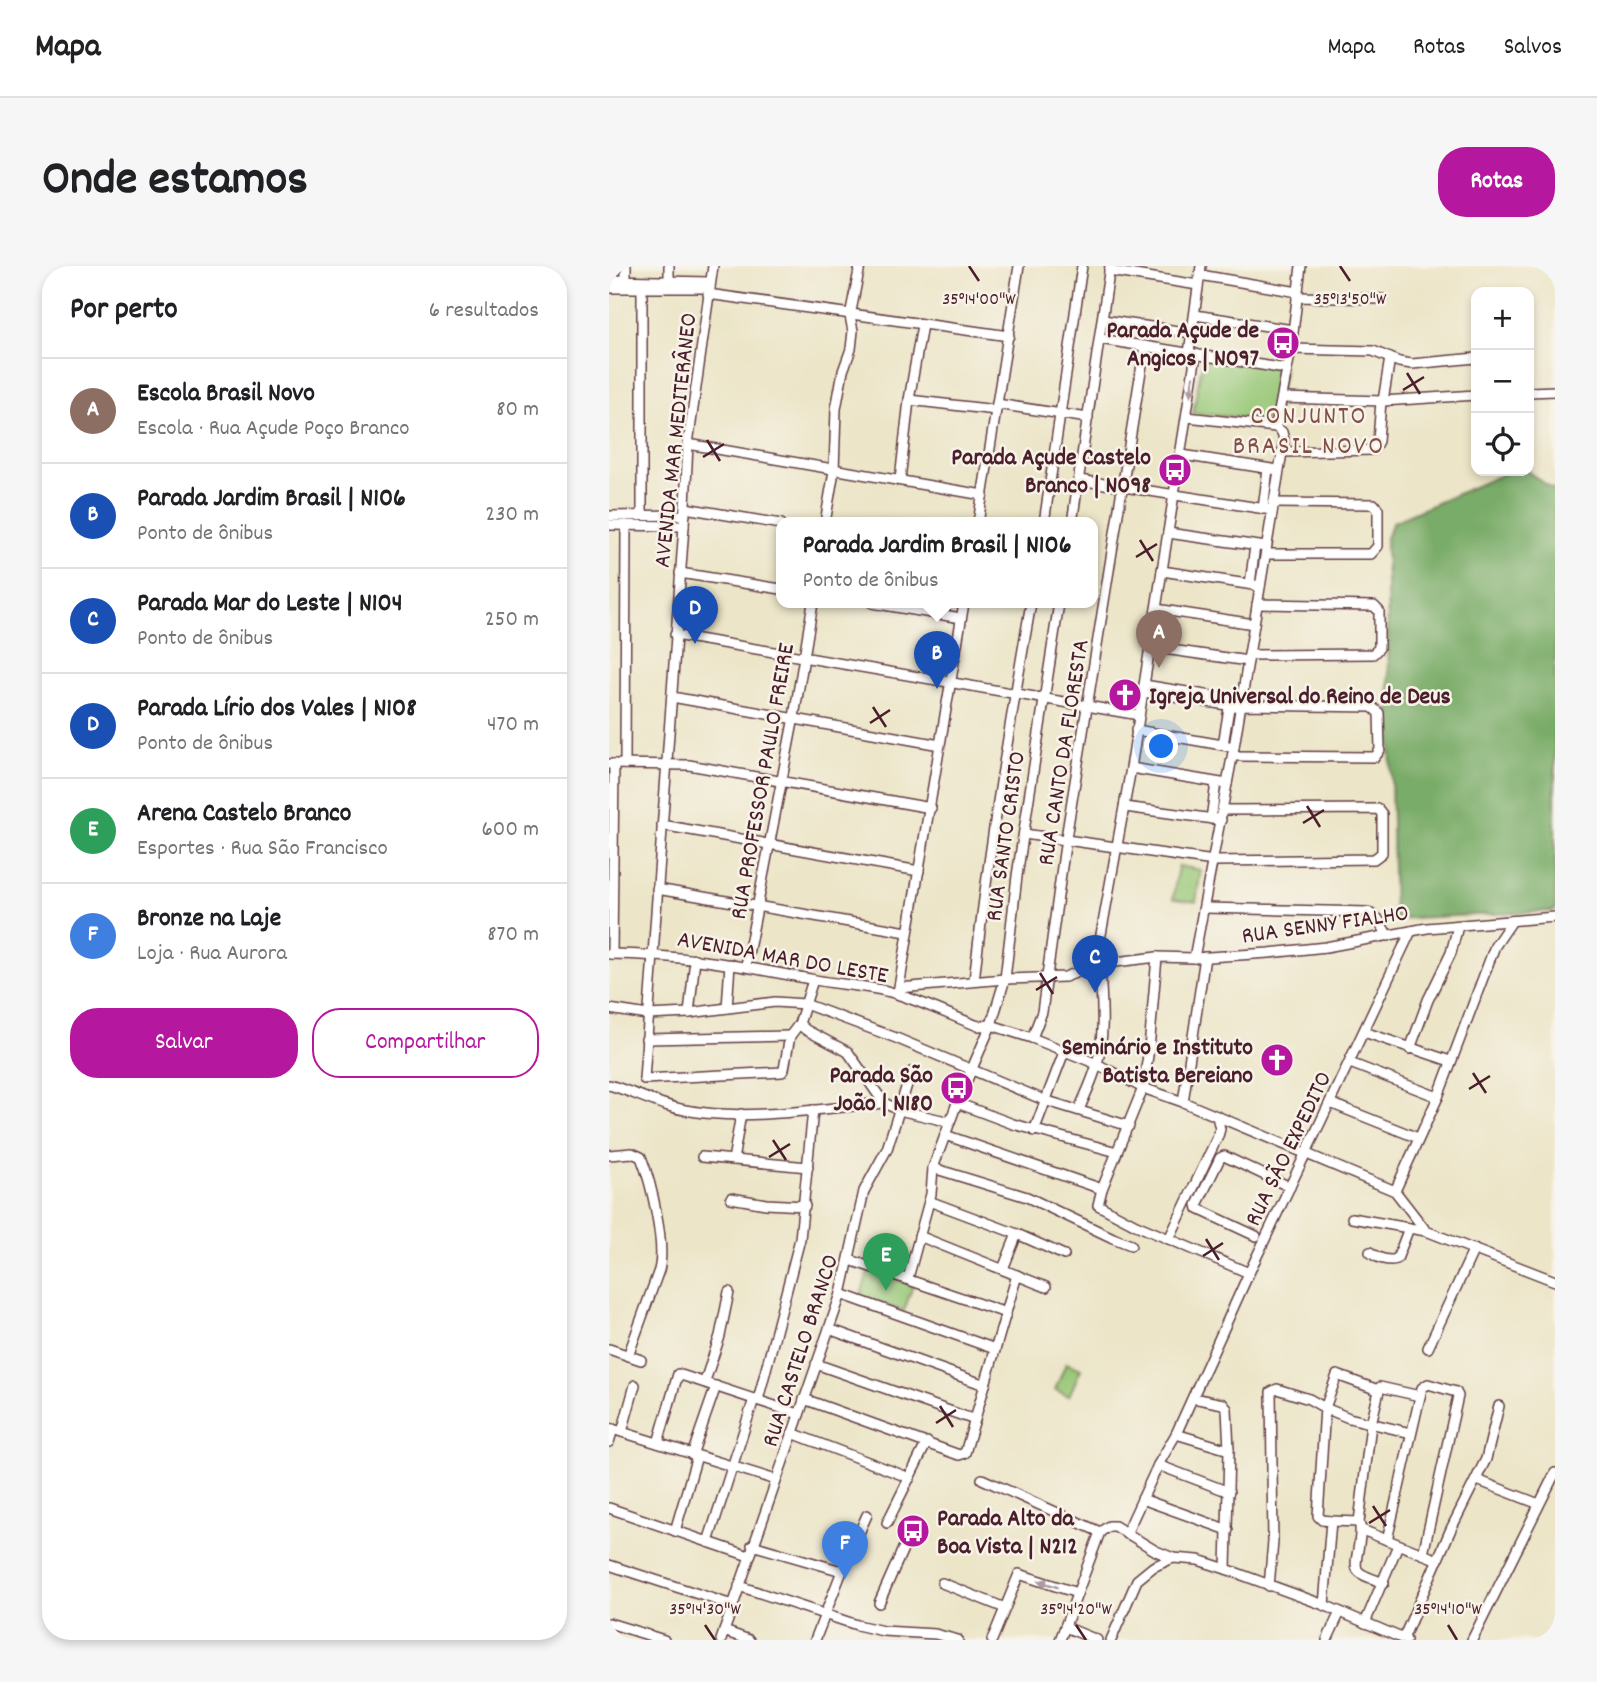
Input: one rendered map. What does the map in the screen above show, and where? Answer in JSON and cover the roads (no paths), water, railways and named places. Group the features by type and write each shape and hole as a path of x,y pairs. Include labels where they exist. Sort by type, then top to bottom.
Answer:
{"street":[{"path":"626,266 626,279"},
{"path":"669,266 669,280"},
{"name":"AVENIDA MAR MEDITERÂNEO","path":"713,266 688,444 644,1079 779,1073 784,1069 790,1036"},
{"path":"826,517 837,439 835,417 843,371 852,340 851,316 860,266"},
{"path":"979,517 1019,266"},
{"path":"1045,517 1082,266"},
{"path":"1276,427 1293,330 1300,266"},
{"path":"1073,517 1110,269 1200,275 1298,294 1382,299"},
{"path":"1079,1110 1097,1064 1103,1013 1100,940 1125,807 1182,455 1192,333 1200,275"},
{"path":"609,280 669,280 851,316 1009,336"},
{"path":"609,288 709,288"},
{"path":"642,288 642,515"},
{"path":"1195,315 1293,330"},
{"path":"1103,320 1192,333"},
{"path":"900,480 909,400 922,325"},
{"path":"1100,339 1286,369"},
{"name":"RUA CANTO DA FLORESTA","path":"1032,1038 1041,1012 1047,978 1066,838 1145,346"},
{"path":"1290,349 1373,351 1412,363 1471,358"},
{"path":"1282,452 1370,452 1378,441 1390,358"},
{"path":"1534,392 1555,391"},
{"path":"1282,398 1382,401 1471,395"},
{"path":"909,400 1088,418"},
{"path":"1187,417 1276,427 1284,435 1282,452 1273,470 1266,551 1242,704 1218,816"},
{"path":"688,444 983,495"},
{"path":"1182,455 1273,470"},
{"path":"1079,480 1269,507 1374,503 1378,509 1378,546 1371,554 1266,551 1255,546 1168,533"},
{"path":"609,516 685,516 776,524"},
{"path":"609,525 685,516"},
{"path":"625,764 626,525"},
{"path":"1250,584 1255,546"},
{"path":"1162,571 1260,586"},
{"path":"680,573 776,588"},
{"path":"1150,648 1249,658 1373,654 1379,648 1379,611 1374,606 1257,604"},
{"name":"RUA PROFESSOR PAULO FREIRE","path":"746,965 771,845 812,608"},
{"path":"902,608 961,618"},
{"path":"898,991 963,608"},
{"path":"974,981 1030,608"},
{"name":"RUA SANTO CRISTO","path":"908,1278 929,1201 933,1168 957,1102 991,1025 1005,979 1058,608"},
{"path":"1156,608 1254,624"},
{"path":"675,635 1139,715"},
{"path":"1136,730 1223,745 1233,752 1375,757 1380,753 1379,713 1375,708 1242,704 1144,689"},
{"path":"672,697 940,745"},
{"path":"1223,745 1230,702"},
{"path":"611,954 611,764 667,763 931,808"},
{"path":"1131,768 1227,784"},
{"path":"1194,958 1214,861 1218,816 1216,783"},
{"path":"1024,834 1214,861 1374,859 1382,853 1383,814 1378,809 1218,816 1125,807"},
{"path":"662,825 919,870"},
{"path":"657,889 907,932"},
{"path":"1205,908 1368,912 1378,919 1388,936"},
{"name":"RUA SENNY FIALHO","path":"898,991 974,981 1065,977 1099,964 1157,957 1194,958 1314,948 1411,931 1555,917"},
{"path":"1395,1191 1438,1097 1495,946 1512,921"},
{"path":"1411,1049 1428,1000 1451,953 1458,926"},
{"name":"RUA SÃO EXPEDITO","path":"1126,1534 1158,1465 1176,1434 1411,931"},
{"name":"AVENIDA MAR DO LESTE","path":"611,954 653,954 746,965 813,980 898,991 978,1026 991,1025 1032,1038 1097,1064 1143,1088 1183,1102 1395,1191 1426,1231"},
{"path":"1157,957 1143,1088 1098,1202 1100,1208 1249,1273"},
{"path":"1183,1102 1205,957"},
{"path":"689,1013 695,959"},
{"path":"727,1008 730,964"},
{"path":"646,1040 790,1036 799,1024 813,980"},
{"path":"609,1009 648,1015 689,1013 775,1002 805,1004 896,1038 1044,1100 1129,1126"},
{"path":"799,1024 848,1052 884,1103 899,1110 950,1122"},
{"path":"1363,1032 1450,1061"},
{"path":"1034,1131 1064,1052"},
{"path":"1350,1063 1438,1097"},
{"name":"RUA CASTELO BRANCO","path":"722,1636 841,1294 864,1191 887,1149 911,1072"},
{"path":"609,1085 688,1111 741,1114 884,1103"},
{"path":"957,1102 1034,1131 1117,1152"},
{"path":"1330,1102 1418,1138"},
{"path":"708,1542 756,1399 790,1283 805,1206 813,1110"},
{"path":"733,1160 741,1114"},
{"path":"1169,1239 1218,1136 1220,1129 1217,1116"},
{"path":"945,1135 1102,1189"},
{"path":"609,1155 632,1153 642,1160 660,1233 662,1260 628,1356"},
{"path":"1256,1236 1198,1209 1196,1205 1220,1158 1224,1156 1290,1186"},
{"path":"702,1157 808,1167"},
{"path":"933,1168 1027,1197 1131,1245"},
{"path":"731,1198 766,1204 805,1206"},
{"path":"929,1201 1064,1255"},
{"path":"1352,1218 1426,1231 1555,1281"},
{"path":"1370,1252 1379,1258 1395,1260 1409,1227"},
{"path":"1003,1269 1017,1234"},
{"path":"919,1236 1046,1287"},
{"path":"1428,1348 1474,1249"},
{"path":"850,1259 1006,1313"},
{"path":"804,1399 959,1455 966,1451 1017,1275"},
{"path":"705,1381 720,1336 729,1292"},
{"path":"841,1294 996,1349"},
{"path":"829,1329 985,1385"},
{"path":"609,1349 641,1360"},
{"path":"816,1364 975,1420"},
{"path":"658,1443 678,1374 799,1414"},
{"path":"1421,1392 1379,1388 1337,1375 1325,1408 1318,1516 1322,1520 1361,1526 1398,1545 1438,1560"},
{"path":"1387,1540 1421,1392 1428,1384 1458,1395 1423,1553"},
{"path":"609,1442 635,1385"},
{"path":"675,1531 716,1385"},
{"path":"1379,1388 1371,1424 1357,1566 1361,1573 1384,1583"},
{"path":"1269,1586 1273,1542 1271,1392 1277,1389 1293,1393 1325,1408 1371,1424 1411,1433"},
{"path":"1193,1398 1223,1404 1227,1409 1229,1492 1226,1569"},
{"path":"1060,1640 1100,1532 1109,1526 1115,1526 1145,1546 1173,1558 1198,1560 1226,1569 1324,1605 1402,1639 1477,1480 1492,1440 1499,1406"},
{"path":"615,1430 776,1480"},
{"path":"792,1433 910,1478"},
{"path":"1176,1434 1229,1450"},
{"path":"887,1522 927,1442"},
{"path":"1158,1465 1229,1492"},
{"path":"1472,1640 1555,1473"},
{"path":"982,1479 1100,1532"},
{"path":"1477,1480 1539,1504"},
{"path":"1142,1499 1228,1530"},
{"path":"609,1508 748,1556"},
{"path":"815,1640 867,1515"},
{"path":"1324,1605 1331,1521"},
{"path":"879,1603 910,1533"},
{"path":"752,1545 842,1571"},
{"path":"1365,1623 1398,1545"},
{"path":"1111,1640 1137,1580 1153,1567 1173,1558"},
{"path":"609,1565 733,1605"},
{"path":"992,1640 1019,1574 1077,1593"},
{"path":"942,1583 1005,1608"},
{"path":"739,1586 883,1631 935,1634 958,1640"},
{"path":"1327,1640 1340,1612"},
{"path":"609,1623 664,1640"},
{"path":"1065,1627 1097,1640"},
{"path":"722,1636 750,1640"}],"place":[{"name":"Parada Açude de Angicos | N097","path":"1283,343"},
{"name":"Parada Açude Castelo Branco | N098","path":"1175,470"},
{"name":"Parada Lírio dos Vales | N108","path":"695,644"},
{"name":"Escola Brasil Novo","path":"1159,668"},
{"name":"Parada Jardim Brasil | N106","path":"937,689"},
{"name":"Igreja Universal do Reino de Deus","path":"1125,695"},
{"name":"Parada Mar do Leste | N104","path":"1095,993"},
{"name":"Seminário e Instituto Batista Bereiano","path":"1277,1060"},
{"name":"Parada São João | N180","path":"957,1088"},
{"name":"Arena Castelo Branco","path":"886,1291"},
{"name":"Parada Alto da Boa Vista | N212","path":"913,1531"},
{"name":"Bronze na Laje","path":"845,1579"}],"district":[{"name":"CONJUNTO BRASIL NOVO","path":"1309,429"}]}
